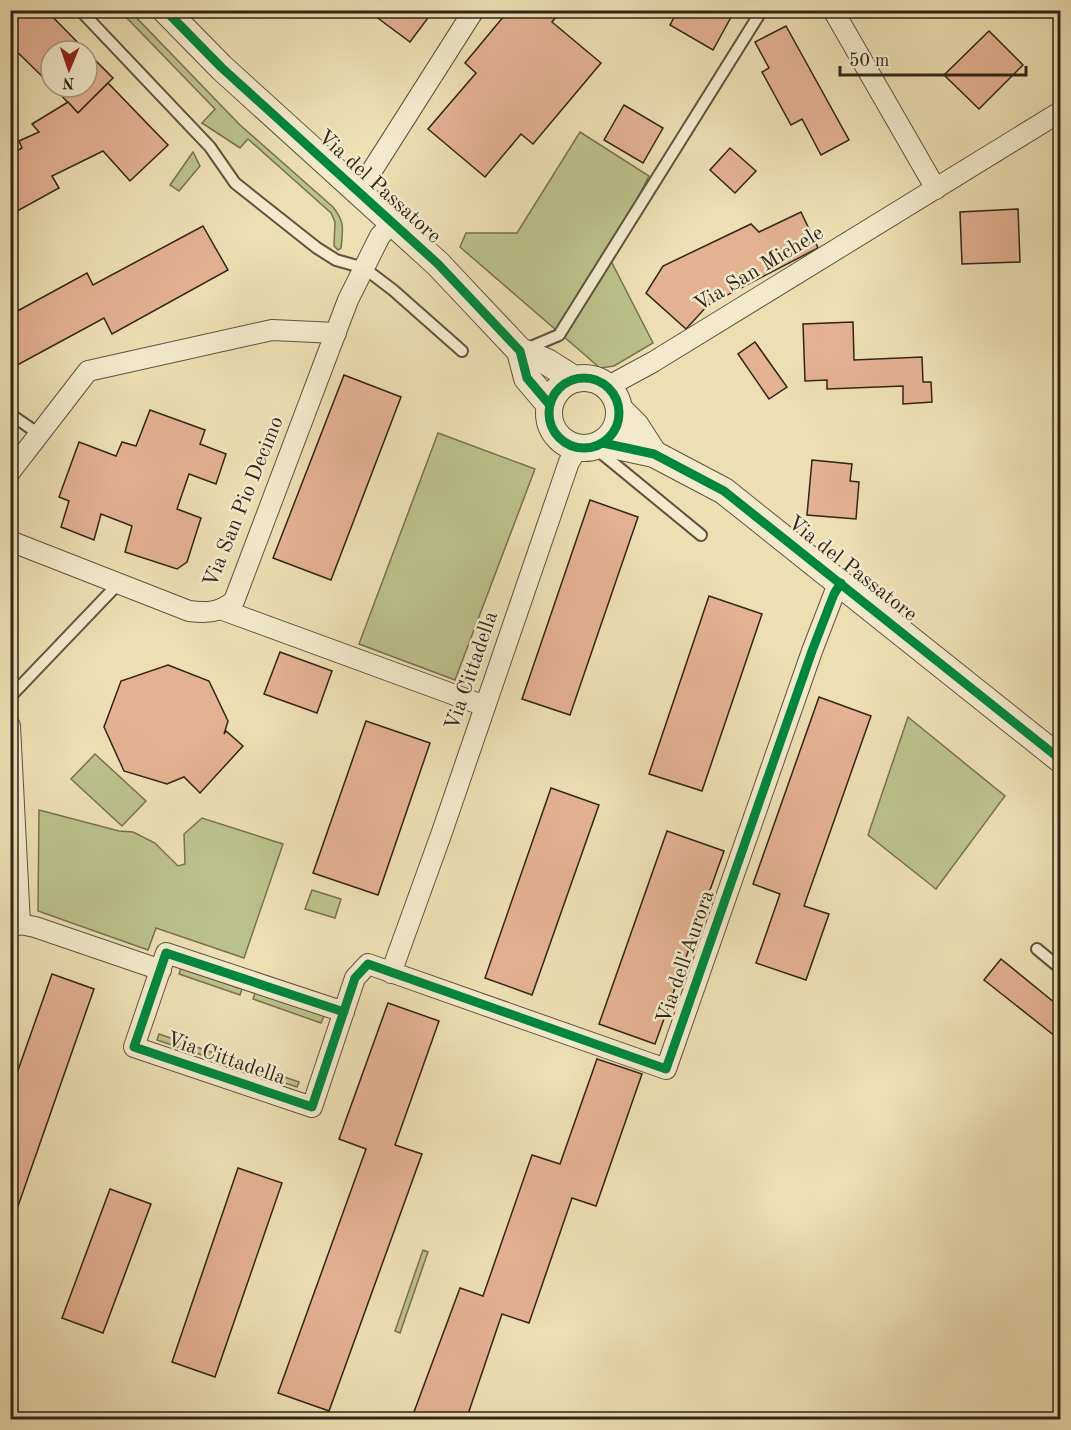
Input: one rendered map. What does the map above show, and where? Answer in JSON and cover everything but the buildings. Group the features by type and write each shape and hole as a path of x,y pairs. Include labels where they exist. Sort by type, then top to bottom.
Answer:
{"street":[{"name":"Via del Passatore","path":"165,10 222,68 438,264 520,351 547,362 574,379"},
{"name":"Via del Passatore","path":"359,191 474,10"},
{"path":"833,10 936,189"},
{"name":"Via San Michele","path":"607,387 653,362 1060,112"},
{"name":"Via San Pio Decimo","path":"10,541 189,611 207,613 223,610 234,601 348,300 380,236 393,222"},
{"path":"10,472 88,371 272,330 336,333"},
{"name":"Via del Passatore","path":"520,351 527,378 549,404"},
{"path":"586,378 607,387 613,393 619,409 616,428 592,446 567,444 558,438 551,427 548,416 549,404 555,393 574,379 586,378"},
{"name":"Via del Passatore","path":"619,409 636,426 654,454"},
{"name":"Via del Passatore","path":"592,446 654,454 724,491 1060,759"},
{"name":"Via Cittadella","path":"160,970 134,1047 312,1107 356,978 368,964 391,973 569,462 592,446"},
{"name":"Via dell'Aurora","path":"391,973 666,1069 812,651 834,594 841,583"},
{"path":"223,610 485,706"},
{"path":"10,726 15,926 35,927 160,970 166,953 344,1012"}],"lane":[{"path":"80,10 210,147 235,183 317,248 336,260 364,268 393,290 462,351"},
{"path":"520,351 559,335 762,10"},
{"path":"10,414 39,434"},
{"path":"592,446 701,536"},
{"path":"10,697 119,583"},
{"path":"1037,949 1060,968"}],"green space":[{"path":"120,11 130,11 240,125 333,207 340,217 342,226 341,248 338,250 334,246 335,222 331,213 248,139 240,148 202,123 215,109"},
{"path":"580,132 649,176 608,255 653,343 614,366 600,368 460,247 466,233 517,233"},
{"path":"193,152 200,166 179,191 170,185"},
{"path":"438,433 535,469 455,680 359,644"},
{"path":"908,717 1005,796 936,889 868,835"},
{"path":"95,754 146,801 122,826 71,779"},
{"path":"39,810 119,831 133,832 155,843 178,866 185,864 184,834 202,818 283,844 244,958 156,928 148,950 38,911"},
{"path":"312,890 341,899 335,918 305,909"},
{"path":"181,968 242,989 240,995 179,974"},
{"path":"255,993 324,1016 321,1023 253,999"},
{"path":"159,1034 220,1055 217,1060 157,1040"},
{"path":"229,1058 299,1082 297,1087 227,1064"},
{"path":"423,1250 428,1252 400,1333 395,1331"}],"cycle path":[{"path":"165,10 222,68 438,264 520,351 527,378 549,404"},
{"path":"584,378 597,381 609,388 616,400 619,413 616,426 609,438 597,445 584,448 571,445 559,438 552,426 549,413 552,400 559,388 571,381 584,378"},
{"path":"603,443 654,454 724,491 1060,759"},
{"path":"344,1012 166,953 134,1047 312,1107 355,978 368,964 666,1069 812,651 834,594 841,583"}]}
